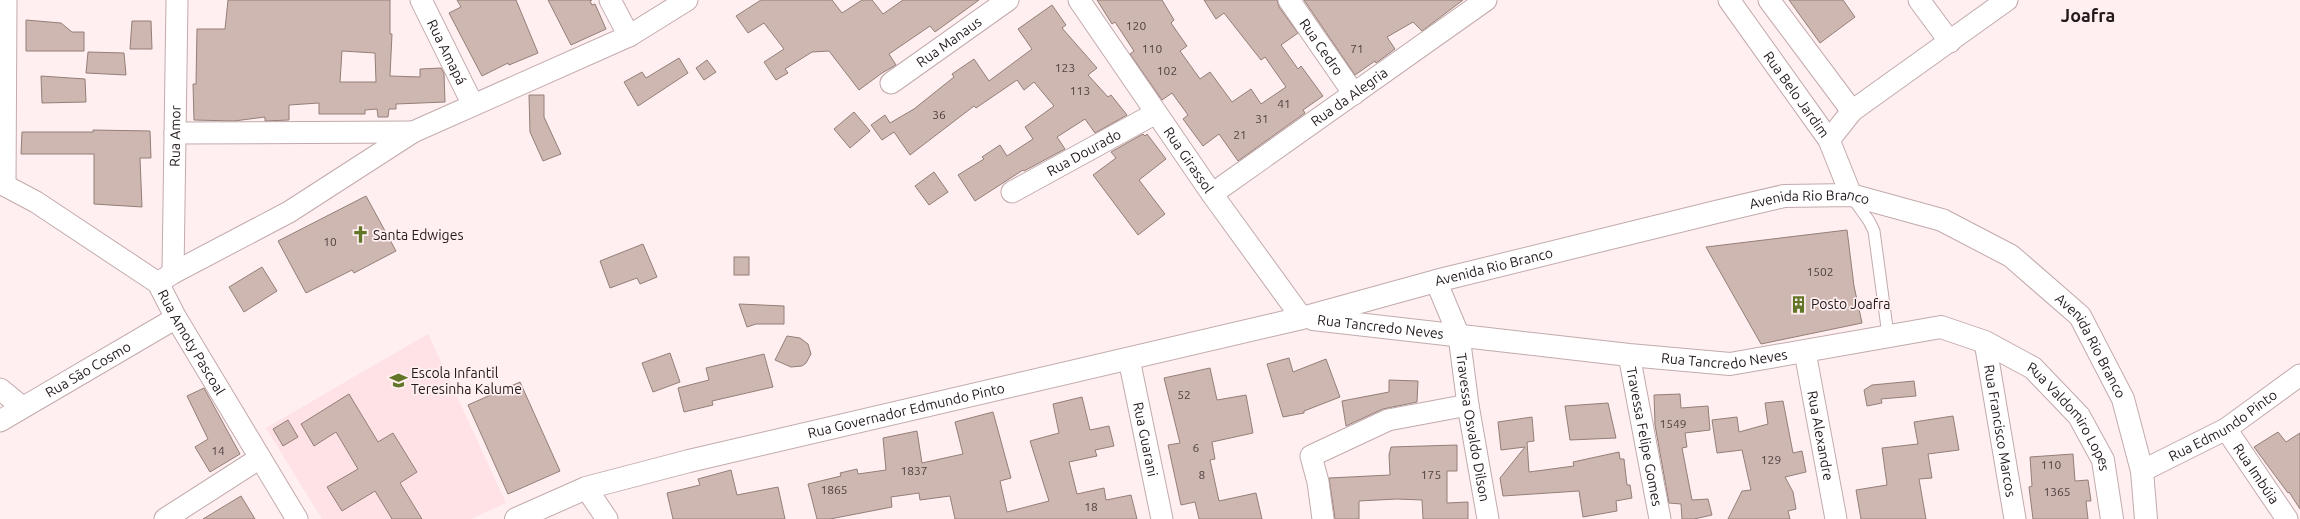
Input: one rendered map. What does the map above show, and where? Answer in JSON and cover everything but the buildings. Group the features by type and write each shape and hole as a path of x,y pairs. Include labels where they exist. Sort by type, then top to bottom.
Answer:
{"street":[{"path":"3,184 6,0"},
{"name":"Rua Amor","path":"165,278 175,133 177,0"},
{"name":"Rua Amapá","path":"421,0 473,104"},
{"path":"610,0 629,36"},
{"path":"165,278 289,212 413,132 473,104 629,36 687,0"},
{"name":"Rua Manaus","path":"891,83 1008,0"},
{"name":"Rua Girassol","path":"1079,0 1212,194 1302,318"},
{"name":"Rua Cedro","path":"1289,0 1354,94"},
{"name":"Rua da Alegria","path":"1212,194 1486,0"},
{"name":"Rua Belo Jardim","path":"1730,0 1829,140 1851,195"},
{"path":"1770,0 1852,110"},
{"path":"1919,0 1950,42"},
{"path":"1829,140 1852,110 1950,42 2007,0"},
{"name":"Rua Dourado","path":"1012,192 1156,113"},
{"path":"175,133 413,132"},
{"name":"Rua Amoty Pascoal","path":"3,184 165,278 176,318 297,519"},
{"name":"Avenida Rio Branco","path":"1302,318 1436,280 1784,196 1851,195 1942,220 2011,256 2080,316 2123,399 2142,471 2146,519"},
{"name":"Rua Tancredo Neves","path":"1436,280 1459,336"},
{"name":"Rua São Cosmo","path":"0,421 176,318"},
{"name":"Rua Tancredo Neves","path":"1302,318 1629,355 1730,364 1805,352 1888,335 1941,327 1985,342"},
{"name":"Rua Governador Edmundo Pinto","path":"516,519 586,488 689,461 1302,318"},
{"name":"Travessa Osvaldo Dilson","path":"1459,336 1468,405 1488,519"},
{"name":"Rua Francisco Marcos","path":"1985,342 2015,519"},
{"name":"Rua Valdomiro Lopes","path":"1985,342 2033,368 2079,416 2102,460 2112,519"},
{"name":"Rua Alexandre","path":"1805,352 1836,519"},
{"name":"Travessa Felipe Gomes","path":"1629,355 1660,519"},
{"name":"Rua Guarani","path":"1129,359 1162,519"},
{"name":"Rua Edmundo Pinto","path":"2142,471 2226,429 2300,375"},
{"path":"0,389 22,407"},
{"path":"1323,519 1318,482 1311,456 1388,420 1468,405"},
{"name":"Rua Imbúia","path":"2226,429 2286,519"},
{"path":"165,519 260,458"},
{"path":"586,488 607,519"}],"lane":[{"path":"1851,195 1870,220 1874,231 1888,335"}],"shaded area":[{"name":"Escola Infantil Teresinha Kalume","path":"428,334 506,503 471,519 322,519 266,428"}],"place":[{"name":"Santa Edwiges","path":"360,235"},
{"name":"Posto Joafra","path":"1798,304"},
{"name":"Escola Infantil Teresinha Kalume","path":"398,381"}],"district":[{"name":"Joafra","path":"2088,16"}]}
